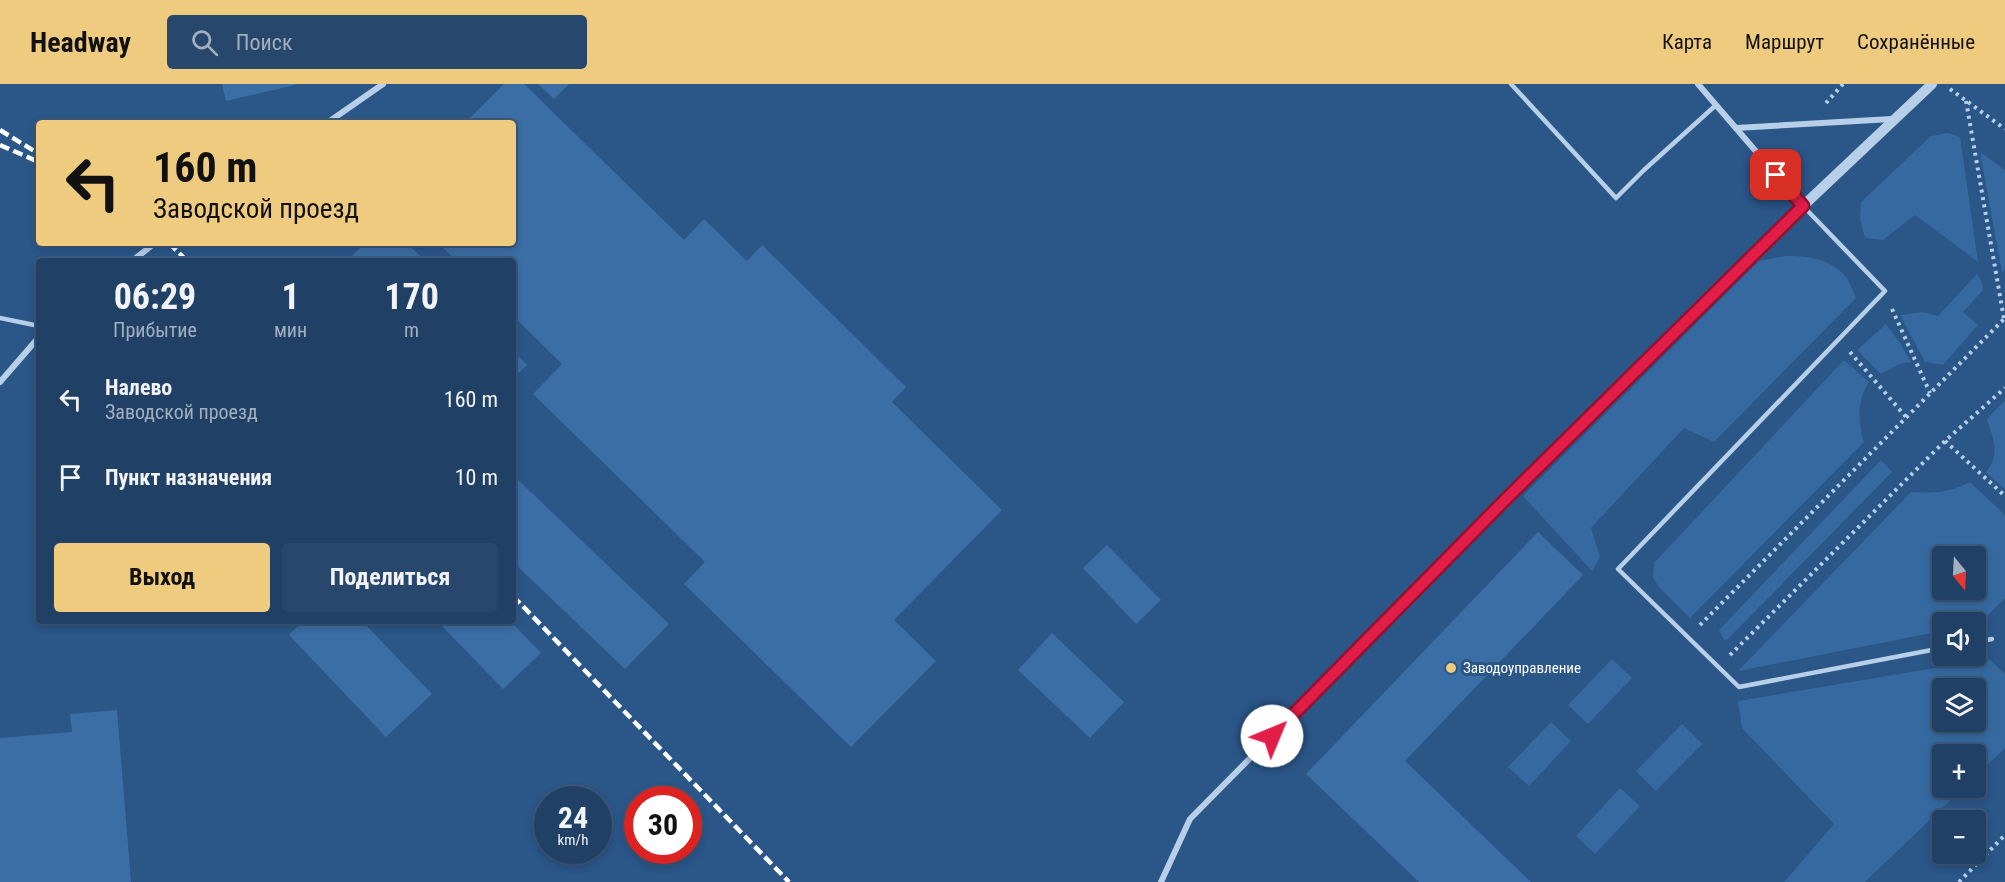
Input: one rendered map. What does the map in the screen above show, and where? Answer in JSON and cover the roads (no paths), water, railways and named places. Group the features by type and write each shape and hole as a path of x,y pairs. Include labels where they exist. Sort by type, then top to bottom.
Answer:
{"street":[{"path":"331,120 383,84"},
{"path":"1698,84 1803,206"},
{"path":"1161,882 1190,819 1503,502 1803,206 1932,84"},
{"path":"1736,128 1896,119"},
{"path":"136,258 151,246"},
{"path":"0,382 36,340"}],"lane":[{"path":"1511,84 1616,198 1716,105"},
{"path":"1803,206 1885,291 1618,569 1739,687 1932,650"},
{"path":"0,318 36,325"},
{"path":"1986,640 1992,639"}],"railway":[{"path":"0,130 36,152"},
{"path":"0,145 36,161"},
{"path":"172,246 184,258"},
{"path":"516,599 789,882"}],"place":[{"name":"Заводоуправление","path":"1451,668"}]}
